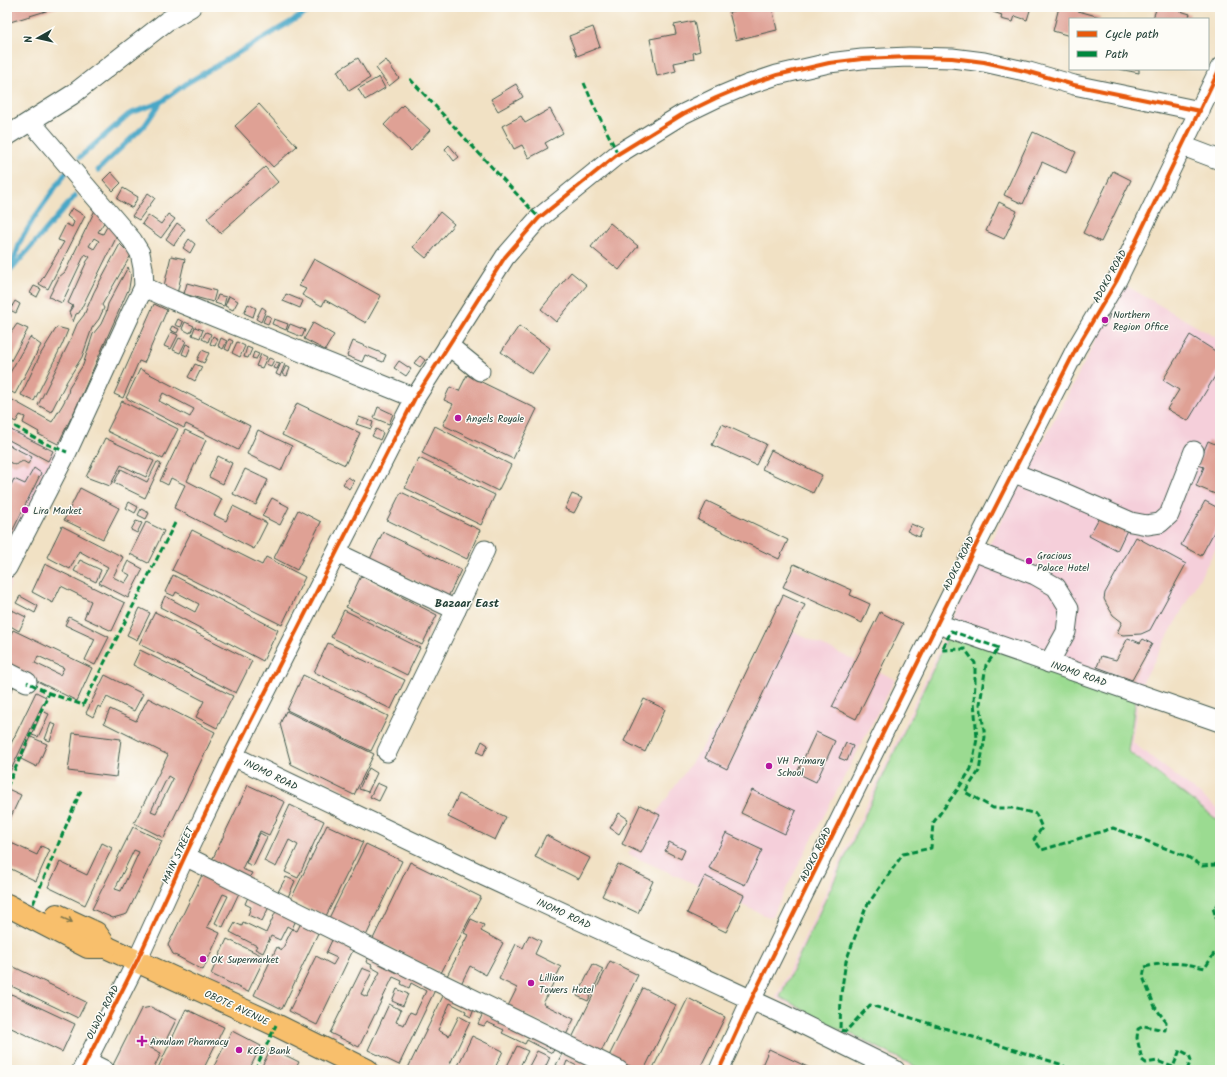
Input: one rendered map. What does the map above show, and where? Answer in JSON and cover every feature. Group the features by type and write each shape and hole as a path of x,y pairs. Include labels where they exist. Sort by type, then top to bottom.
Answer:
{"main road":[{"name":"OBOTE AVENUE","path":"7,891 96,933 106,947"},
{"name":"OBOTE AVENUE","path":"7,905 88,947 106,947 367,1070"}],"street":[{"path":"7,136 72,95 187,8"},
{"name":"MAIN STREET","path":"137,961 233,756 415,398 504,257 539,218 618,154 640,139 683,114 747,85 777,75 822,64 862,58 952,58 984,62 1029,72 1074,85 1200,111"},
{"name":"ADOKO ROAD","path":"719,1070 751,1000 973,551 1076,349 1117,280 1220,68"},
{"path":"7,568 67,452 144,287 144,268 140,253 132,240 31,122"},
{"path":"1183,146 1220,160"},
{"path":"144,287 415,398"},
{"path":"448,345 480,371"},
{"path":"1014,473 1131,522 1147,525 1160,523 1170,515 1194,451"},
{"path":"387,752 485,550"},
{"path":"973,551 1035,575 1056,587 1069,608 1066,632 1049,663"},
{"path":"337,553 456,610"},
{"name":"INOMO ROAD","path":"938,624 1220,722"},
{"path":"7,672 27,682"},
{"name":"INOMO ROAD","path":"233,756 484,876 751,1000 895,1070"},
{"path":"185,856 618,1070"},
{"name":"OLWOL ROAD","path":"84,1066 137,961"},
{"path":"84,1066 104,1070"}],"shaded area":[{"path":"1125,285 1220,340 1220,541 1140,687 1132,742 1220,810 1220,1070 918,1070 776,998 984,554"},
{"name":"Lira Market","path":"7,424 68,459 17,560 7,596"},
{"name":"VH Primary School","path":"785,628 895,679 771,918 628,854"}],"green space":[{"path":"951,631 1136,697 1128,751 1220,822 1220,1070 922,1070 846,1031 840,1030 780,997"}],"building":[{"path":"7,7 59,7 7,23"},
{"path":"751,7 772,7 777,30 736,40 729,12"},
{"path":"994,7 1031,7 1027,20 1015,16 1013,22 1001,19 1002,15 993,12"},
{"path":"1059,7 1100,17 1069,18 1069,36 1053,31"},
{"path":"1157,7 1167,7 1190,14 1188,18 1153,18"},
{"path":"694,21 700,51 693,53 694,59 674,63 676,71 657,76 650,39 676,34 674,25"},
{"path":"593,27 600,47 577,56 569,36"},
{"path":"358,58 370,78 349,91 337,71"},
{"path":"386,60 399,78 389,86 376,68"},
{"path":"1124,70 1139,70 1139,73"},
{"path":"379,77 385,88 365,100 358,89"},
{"path":"516,84 523,97 498,111 491,99"},
{"path":"259,104 297,146 273,167 235,126"},
{"path":"403,105 430,130 411,151 384,125"},
{"path":"550,109 563,133 545,143 548,148 529,158 522,145 514,149 502,126 521,116 525,123"},
{"path":"1033,132 1076,152 1066,173 1042,162 1023,204 1004,195"},
{"path":"449,145 459,157 454,161 445,149"},
{"path":"265,167 278,182 220,233 207,218"},
{"path":"1113,171 1131,180 1101,242 1083,233"},
{"path":"111,172 121,183 113,191 103,180"},
{"path":"123,188 138,197 132,208 117,199"},
{"path":"148,193 155,198 139,220 132,216"},
{"path":"999,202 1017,211 1004,239 986,231"},
{"path":"72,208 85,216 48,289 39,284 64,242 58,240 66,224 72,227 74,222 67,216"},
{"path":"95,210 105,221 98,232 103,234 109,223 118,234 79,313 76,314 73,322 69,312 73,306 68,303 90,257 85,254 62,303 49,297 59,277 65,272","holes":["94,238 99,241 94,249 89,246"]},
{"path":"440,212 454,224 426,258 413,247"},
{"path":"168,214 175,219 161,238 142,224 148,215 161,224"},
{"path":"177,223 185,229 174,245 166,239"},
{"path":"610,223 638,246 619,270 591,247"},
{"path":"189,239 195,244 190,253 183,248"},
{"path":"120,244 131,255 102,305 104,308 99,319 92,328 82,357 67,381 51,412 38,405 77,324 84,315 94,292"},
{"path":"171,256 185,259 177,294 163,290"},
{"path":"314,259 381,296 366,323 325,300 322,306 302,295 306,289 299,286"},
{"path":"128,267 131,275 129,288 75,410 58,444 38,434 39,432 23,423 25,417 20,415 16,422 7,418 7,397 52,422 68,394 69,387 83,365 93,334 101,324 108,304"},
{"path":"571,272 587,285 556,322 541,309"},
{"path":"187,283 216,291 213,302 184,294"},
{"path":"34,286 41,289 37,297 30,293"},
{"path":"286,294 303,301 300,308 283,301"},
{"path":"218,295 226,297 224,306 215,303"},
{"path":"229,296 238,301 233,310 225,306"},
{"path":"15,301 20,304 16,313 10,310"},
{"path":"154,304 167,310 144,363 139,361 123,398 114,394"},
{"path":"248,304 256,308 253,317 244,313"},
{"path":"262,307 266,310 261,322 256,319"},
{"name":"Northern Region Office","path":"1106,312 1110,315 1104,327 1100,325"},
{"path":"266,315 271,317 268,324 263,322"},
{"path":"178,319 183,322 181,327 175,325"},
{"path":"274,319 288,324 286,330 272,324"},
{"path":"185,322 194,326 190,333 182,329"},
{"path":"313,323 334,335 325,350 304,339"},
{"path":"17,324 28,329 7,368 7,338"},
{"path":"290,324 305,330 302,337 287,331"},
{"path":"172,326 179,329 177,333 170,330"},
{"path":"519,326 550,348 532,374 501,352"},
{"path":"57,327 68,330 34,401 21,395 40,355"},
{"path":"195,327 203,330 200,338 192,335"},
{"path":"171,332 178,335 171,349 164,346"},
{"path":"206,332 211,334 208,342 202,339"},
{"path":"1190,335 1220,354 1220,368 1188,421 1167,409 1179,390 1163,380"},
{"path":"213,336 218,339 215,346 210,344"},
{"path":"30,337 41,345 15,394 7,389 7,378"},
{"path":"179,338 186,341 180,353 173,350"},
{"path":"221,338 227,341 223,349 218,346"},
{"path":"229,339 233,341 229,351 225,349"},
{"path":"353,341 386,355 383,362 365,355 362,362 347,356"},
{"path":"237,342 245,346 240,357 232,353"},
{"path":"186,344 191,346 187,356 182,354"},
{"path":"247,347 252,349 248,358 244,357"},
{"path":"202,350 209,353 204,363 197,360"},
{"path":"254,352 259,354 256,359 252,358"},
{"path":"261,354 267,357 262,368 256,366"},
{"path":"420,356 425,360 420,367 414,363"},
{"path":"269,358 274,360 271,366 266,364"},
{"path":"399,361 411,369 406,376 394,368"},
{"path":"276,362 280,363 277,369 273,368"},
{"path":"281,363 285,364 280,376 276,374"},
{"path":"195,364 202,367 195,381 188,377"},
{"path":"286,366 290,368 287,376 282,374"},
{"path":"140,369 250,426 238,450 186,424 184,428 126,398","holes":["163,393 194,409 190,417 159,401"]},
{"path":"467,375 537,409 513,459 443,425 453,404 444,400 450,387 459,391"},
{"path":"122,401 178,429 163,459 107,431"},
{"path":"297,403 360,433 345,465 282,435"},
{"path":"378,407 393,414 389,424 374,418"},
{"path":"359,417 373,422 371,429 356,424"},
{"path":"722,424 766,444 756,465 712,445"},
{"path":"435,426 511,465 498,491 422,453"},
{"path":"7,428 53,451 48,461 7,439"},
{"path":"376,429 383,433 380,440 372,436"},
{"path":"185,430 206,440 187,481 222,499 214,515 226,521 233,506 267,523 254,549 174,508 185,485 171,478 168,485 160,481"},
{"path":"258,430 292,446 281,471 247,454"},
{"path":"105,438 154,461 146,477 121,465 110,486 86,477"},
{"path":"1208,441 1220,446 1220,481 1215,494 1196,486 1204,467 1198,465"},
{"path":"7,444 32,457 28,464 23,461 15,465 7,461"},
{"path":"771,450 822,475 813,493 762,469"},
{"path":"218,456 232,463 223,484 209,477"},
{"path":"419,458 495,495 481,525 405,488"},
{"path":"157,462 161,464 145,498 114,483 121,469 147,482"},
{"path":"34,468 41,473 7,542 7,493 14,479 25,484"},
{"path":"245,469 268,480 256,505 233,494"},
{"path":"348,477 354,481 349,489 343,484"},
{"path":"80,488 119,508 103,539 64,520"},
{"path":"401,492 480,530 467,559 387,520"},
{"path":"572,494 582,498 574,513 565,509"},
{"path":"272,498 289,507 280,525 262,516"},
{"path":"707,501 788,540 779,559 698,520"},
{"path":"1205,501 1220,509 1220,521 1201,556 1181,545"},
{"path":"129,502 138,507 135,513 126,508"},
{"path":"141,509 149,513 146,519 138,515"},
{"path":"298,510 321,522 297,570 274,558"},
{"path":"1100,516 1127,530 1117,551 1089,536"},
{"path":"136,521 142,523 137,533 131,530"},
{"path":"146,522 164,531 148,563 130,554"},
{"path":"911,524 923,529 919,537 907,531"},
{"path":"62,526 123,557 113,577 125,583 130,575 123,571 128,561 143,569 128,598 99,583 108,567 79,551 70,569 47,557"},
{"path":"192,530 262,565 266,557 305,577 282,625 172,570"},
{"path":"383,532 461,570 448,597 370,559"},
{"path":"1136,537 1186,564 1150,630 1141,634 1123,635 1117,633 1122,622 1113,615 1104,599 1105,593"},
{"path":"80,560 101,570 96,582 74,571"},
{"path":"45,564 125,603 112,631 84,618 91,601 61,586 53,603 32,592"},
{"path":"794,564 852,590 850,595 870,604 862,623 783,587"},
{"path":"173,575 278,630 263,661 160,607 165,596 195,612 199,604 176,592 174,596 165,592"},
{"path":"361,576 437,615 422,645 346,607"},
{"path":"783,595 805,605 727,769 705,758"},
{"path":"20,596 38,606 35,613 16,603"},
{"path":"140,608 150,613 137,640 127,635"},
{"path":"12,610 26,617 19,631 7,624"},
{"path":"344,610 420,648 407,675 331,637"},
{"path":"155,612 252,661 236,693 139,644"},
{"path":"880,612 903,624 856,719 832,707"},
{"path":"69,617 109,637 95,665 85,660 95,639 65,625"},
{"path":"13,630 92,668 77,701 7,666 7,641","holes":["38,656 64,668 60,675 35,663"]},
{"path":"1128,638 1140,643 1143,639 1152,644 1132,680 1097,667 1101,656 1116,660"},
{"path":"328,643 405,680 391,709 314,672"},
{"path":"140,650 233,696 217,728 196,717 204,701 133,665"},
{"path":"105,675 143,694 134,711 107,697 101,708 98,706 93,717 86,713"},
{"path":"303,675 388,716 371,751 287,710"},
{"path":"7,677 16,682 7,700"},
{"path":"36,692 46,697 7,778 7,752"},
{"path":"148,698 215,732 164,838 134,823 168,755 104,723 110,709 136,721","holes":["168,776 173,779 156,813 151,811"]},
{"path":"644,699 665,709 645,752 624,741"},
{"path":"42,711 49,714 38,737 32,735"},
{"path":"286,711 374,754 354,795 291,764 280,724"},
{"path":"51,723 56,725 50,741 45,739"},
{"path":"816,732 835,741 816,782 797,773"},
{"path":"73,733 121,739 116,777 68,771"},
{"path":"31,737 47,744 37,767 21,759"},
{"path":"482,741 488,745 483,755 477,752"},
{"path":"846,743 853,746 847,761 839,758"},
{"path":"369,768 377,773 368,792 359,789"},
{"path":"377,783 386,787 379,801 370,797"},
{"path":"248,785 285,802 269,835 260,831 242,869 252,873 249,878 212,860"},
{"path":"8,789 21,795 7,825 7,792"},
{"path":"752,790 796,811 785,834 741,813"},
{"path":"459,794 506,817 495,840 448,817"},
{"path":"290,805 324,821 298,878 285,872 298,845 289,840 276,867 264,861"},
{"path":"640,805 660,815 641,853 622,844"},
{"path":"619,813 628,819 619,834 610,828"},
{"path":"327,825 363,842 326,916 291,899"},
{"path":"133,827 162,841 127,914 113,918 92,909","holes":["134,850 139,852 121,891 115,889"]},
{"path":"260,833 267,837 253,866 246,863"},
{"path":"726,833 762,850 745,885 709,868"},
{"path":"546,835 590,858 579,879 535,857"},
{"path":"7,841 37,855 41,846 50,850 36,881 7,867"},
{"path":"669,842 685,850 681,859 665,851"},
{"path":"102,843 112,848 85,905 48,887 60,862 87,875"},
{"path":"366,844 402,861 366,936 329,918"},
{"path":"410,862 481,897 441,973 373,939"},
{"path":"618,864 653,881 638,913 602,896"},
{"path":"202,875 239,893 223,927 215,923 228,896 223,894 207,927 220,933 203,970 173,954 168,945"},
{"path":"705,876 744,895 726,932 687,913"},
{"path":"286,877 295,881 288,897 278,892"},
{"path":"248,897 269,907 262,921 248,915 251,907 245,904"},
{"path":"276,911 296,920 292,929 287,926 280,940 271,936 263,953 255,949 257,946 230,932 235,923 242,926 243,922 266,933"},
{"path":"471,919 484,925 481,931 503,943 486,975 470,966 461,984 447,976 468,935 464,933"},
{"path":"301,923 319,931 282,1009 254,995 277,947 282,950 292,929 297,931"},
{"name":"Lillian Towers Hotel","path":"529,935 541,941 535,954 561,967 543,1004 574,1019 566,1035 508,1006 517,988 499,979 516,944 523,948"},
{"path":"333,938 354,948 317,1025 289,1011 316,956 333,965 337,958 326,953"},
{"path":"227,939 265,957 248,992 211,974"},
{"path":"368,957 435,990 399,1065 368,1050 389,1004 401,1010 396,1022 404,1025 410,1012 415,1014 426,991 411,983 409,988 401,984 402,981 393,977 359,1047 330,1033 362,968 372,972 361,994 367,997 380,972 366,962"},
{"path":"610,961 638,975 601,1052 572,1038"},
{"path":"593,964 603,969 588,1001 577,996"},
{"path":"12,966 86,1002 78,1018 7,984 7,978"},
{"path":"643,988 676,1005 644,1070 638,1070 609,1056"},
{"path":"397,989 408,994 403,1006 392,1001"},
{"path":"7,992 75,1024 62,1052 7,1026"},
{"path":"444,994 474,1009 471,1017 465,1014 466,1011 450,1003 438,1030 449,1036 459,1016 470,1022 447,1070 411,1070 408,1068"},
{"path":"688,998 725,1017 699,1070 652,1070"},
{"path":"151,1007 176,1020 165,1042 153,1038 149,1047 161,1053 153,1070 123,1070 113,1065 141,1009"},
{"path":"186,1009 224,1027 203,1070 157,1070"},
{"path":"483,1013 555,1048 552,1053 527,1040 525,1044 502,1033 504,1030 487,1022 484,1026 478,1024"},
{"path":"232,1031 261,1046 249,1070 212,1070"},
{"path":"472,1036 503,1051 494,1070 456,1070"},
{"path":"517,1046 528,1051 518,1070 505,1070"},
{"path":"271,1048 299,1062 295,1070 260,1070"},
{"path":"769,1049 814,1070 760,1070"},
{"path":"537,1051 550,1057 544,1070 527,1070"},
{"path":"563,1052 594,1067 593,1070 585,1070 567,1061 564,1069 556,1065"}],"waterway":[{"path":"80,157 129,114 161,102 187,83 316,7"},
{"path":"98,170 145,125 160,103"},
{"path":"7,273 10,271 20,242 34,218 67,171"},
{"path":"12,269 75,196"}],"marked path":[{"path":"410,79 539,218"},
{"path":"584,83 618,154"},
{"path":"7,422 44,443 67,452"},
{"path":"49,693 83,705 175,523"},
{"path":"1067,1070 1063,1065 870,1005 846,1031 840,1030 841,994 846,961 866,907 903,854 931,848 933,823 971,769 977,739 974,701 975,663 965,649 942,650 951,631 999,648 986,665 980,704 985,737 979,771 965,792 993,808 1013,808 1036,814 1042,828 1034,839 1042,850 1113,828 1188,857 1202,866 1215,865 1220,856"},
{"path":"7,787 49,693 27,682"},
{"path":"33,904 82,788"},
{"path":"1220,903 1213,908 1219,927 1220,926"},
{"path":"1187,1070 1191,1060 1189,1055 1180,1050 1173,1067 1157,1061 1146,1063 1142,1060 1137,1038 1138,1029 1144,1026 1165,1030 1166,1022 1155,1007 1143,977 1145,967 1175,963 1205,968 1215,952 1220,954"},
{"path":"255,1070 276,1025"}],"cycle path":[{"path":"82,1070 137,961 233,756 415,398 505,257 539,218 618,154 683,114 747,85 777,75 829,63 862,59 909,57 952,58 984,62 1029,72 1074,85 1200,111"},
{"path":"719,1070 751,1000 973,551 1076,349 1117,280 1220,68"}],"place":[{"name":"Northern Region Office","path":"1105,320"},
{"name":"Angels Royale","path":"458,418"},
{"name":"Lira Market","path":"25,510"},
{"name":"Gracious Palace Hotel","path":"1029,561"},
{"name":"VH Primary School","path":"769,766"},
{"name":"OK Supermarket","path":"203,959"},
{"name":"Lillian Towers Hotel","path":"531,983"},
{"name":"Amulam Pharmacy","path":"142,1041"},
{"name":"KCB Bank","path":"239,1050"}],"district":[{"name":"Bazaar East","path":"467,603"}]}
